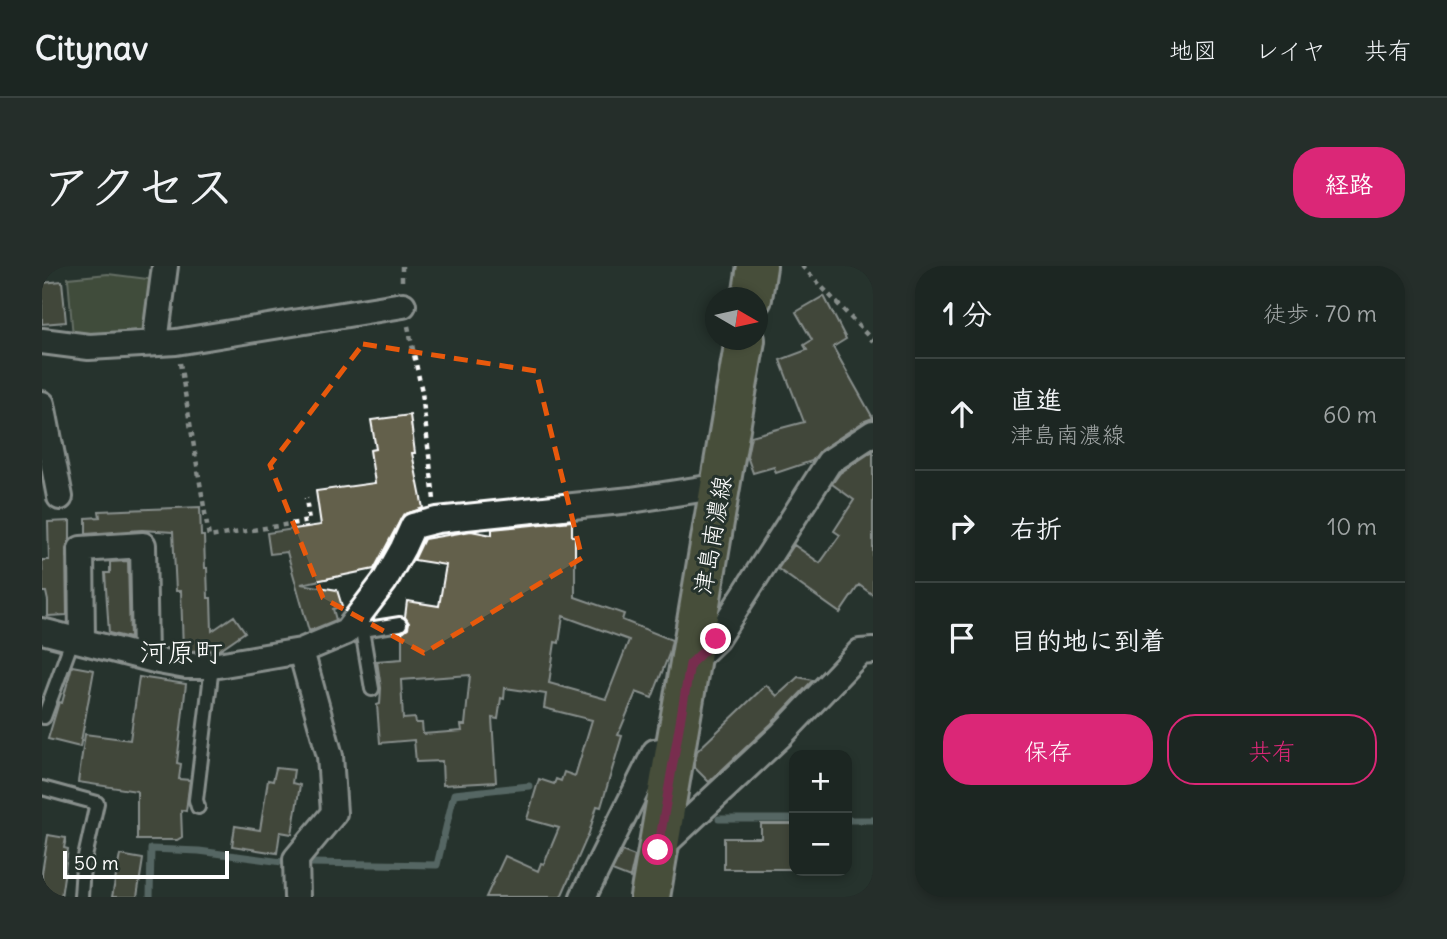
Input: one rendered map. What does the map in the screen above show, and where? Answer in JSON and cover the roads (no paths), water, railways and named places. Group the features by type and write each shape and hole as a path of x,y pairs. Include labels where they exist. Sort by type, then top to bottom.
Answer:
{"main road":[{"path":"754,287 757,266"},
{"name":"津島南濃線","path":"650,897 743,350"}],"street":[{"path":"165,266 166,342"},
{"path":"42,341 89,347 166,342 403,304"},
{"path":"42,404 60,497"},
{"path":"690,664 716,639 829,461 873,433"},
{"path":"42,631 186,666 212,666 301,651 354,631 384,583 413,526 437,520 631,500 721,486"},
{"path":"77,639 80,549 143,545 145,656"},
{"path":"297,897 296,859 334,813 330,756 301,651"},
{"path":"658,850 781,735 860,652 873,651"},
{"path":"583,897 654,752 675,748"}],"lane":[{"path":"372,689 354,631 400,624"},
{"path":"44,717 77,639"},
{"path":"198,807 196,800 212,666"},
{"path":"42,788 97,803 83,866 81,897"}],"waterway":[{"path":"310,863 437,865 454,794 529,786"},
{"path":"719,819 789,819"},
{"path":"852,820 873,820"},
{"path":"150,897 151,849 199,851 290,863"}],"district":[{"name":"河原町","path":"181,652"}]}
